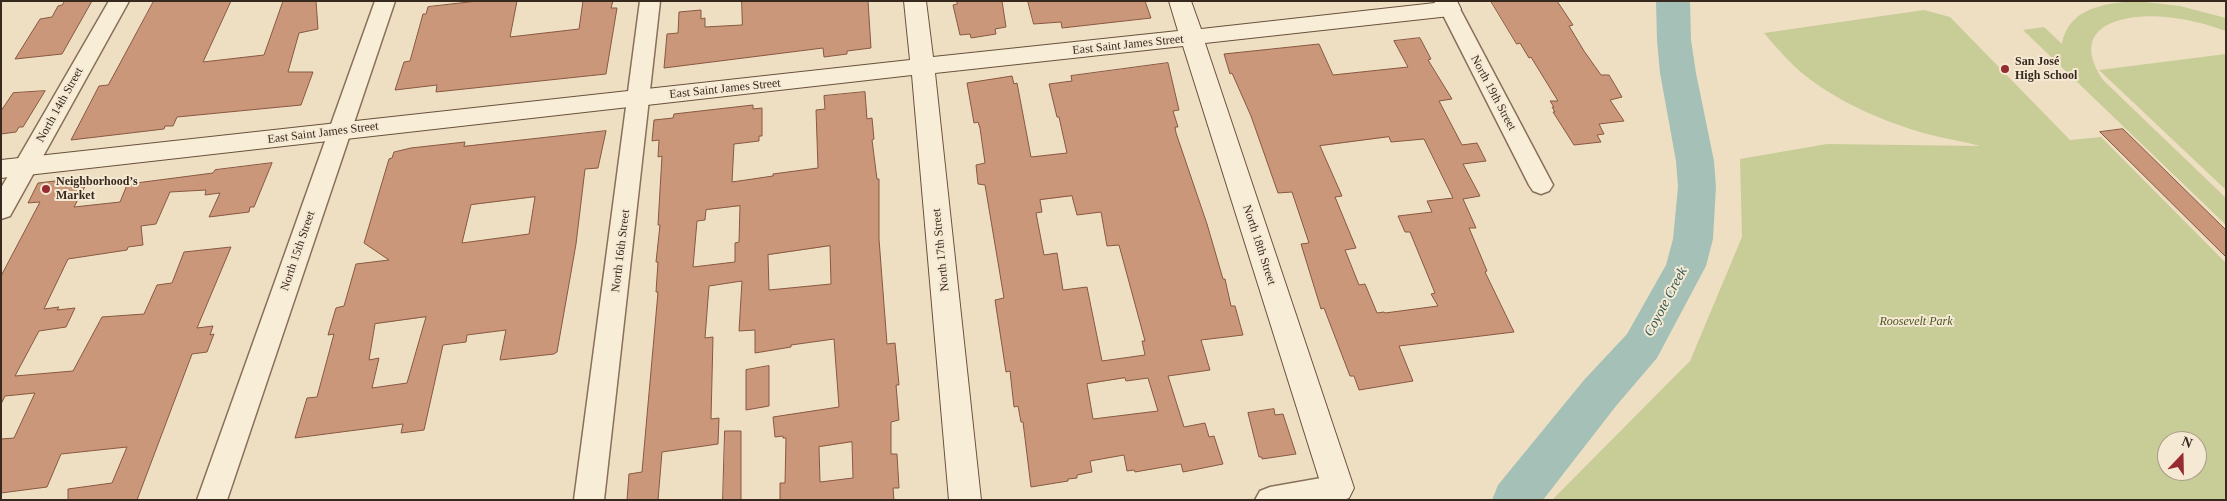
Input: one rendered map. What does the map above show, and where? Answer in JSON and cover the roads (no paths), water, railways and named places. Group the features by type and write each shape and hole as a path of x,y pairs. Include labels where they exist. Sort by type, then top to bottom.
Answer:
{"street":[{"name":"North 14th Street","path":"1,210 119,1"},
{"name":"North 15th Street","path":"212,500 385,1"},
{"name":"North 16th Street","path":"589,500 650,1"},
{"name":"North 17th Street","path":"915,1 965,500"},
{"name":"North 18th Street","path":"1180,1 1338,488"},
{"name":"East Saint James Street","path":"1,170 1193,38 1447,5"},
{"name":"North 19th Street","path":"1447,5 1541,184"},
{"path":"1270,500 1338,488"}],"waterway":[{"name":"Coyote Creek","path":"1515,500 1600,393 1642,346 1686,266 1693,239 1697,187 1695,161 1678,73 1674,40 1673,1"}],"place":[{"name":"San José High School","path":"2005,69"},
{"name":"Neighborhood’s Market","path":"46,189"}],"park label":[{"name":"Roosevelt Park","path":"1916,322"}]}
